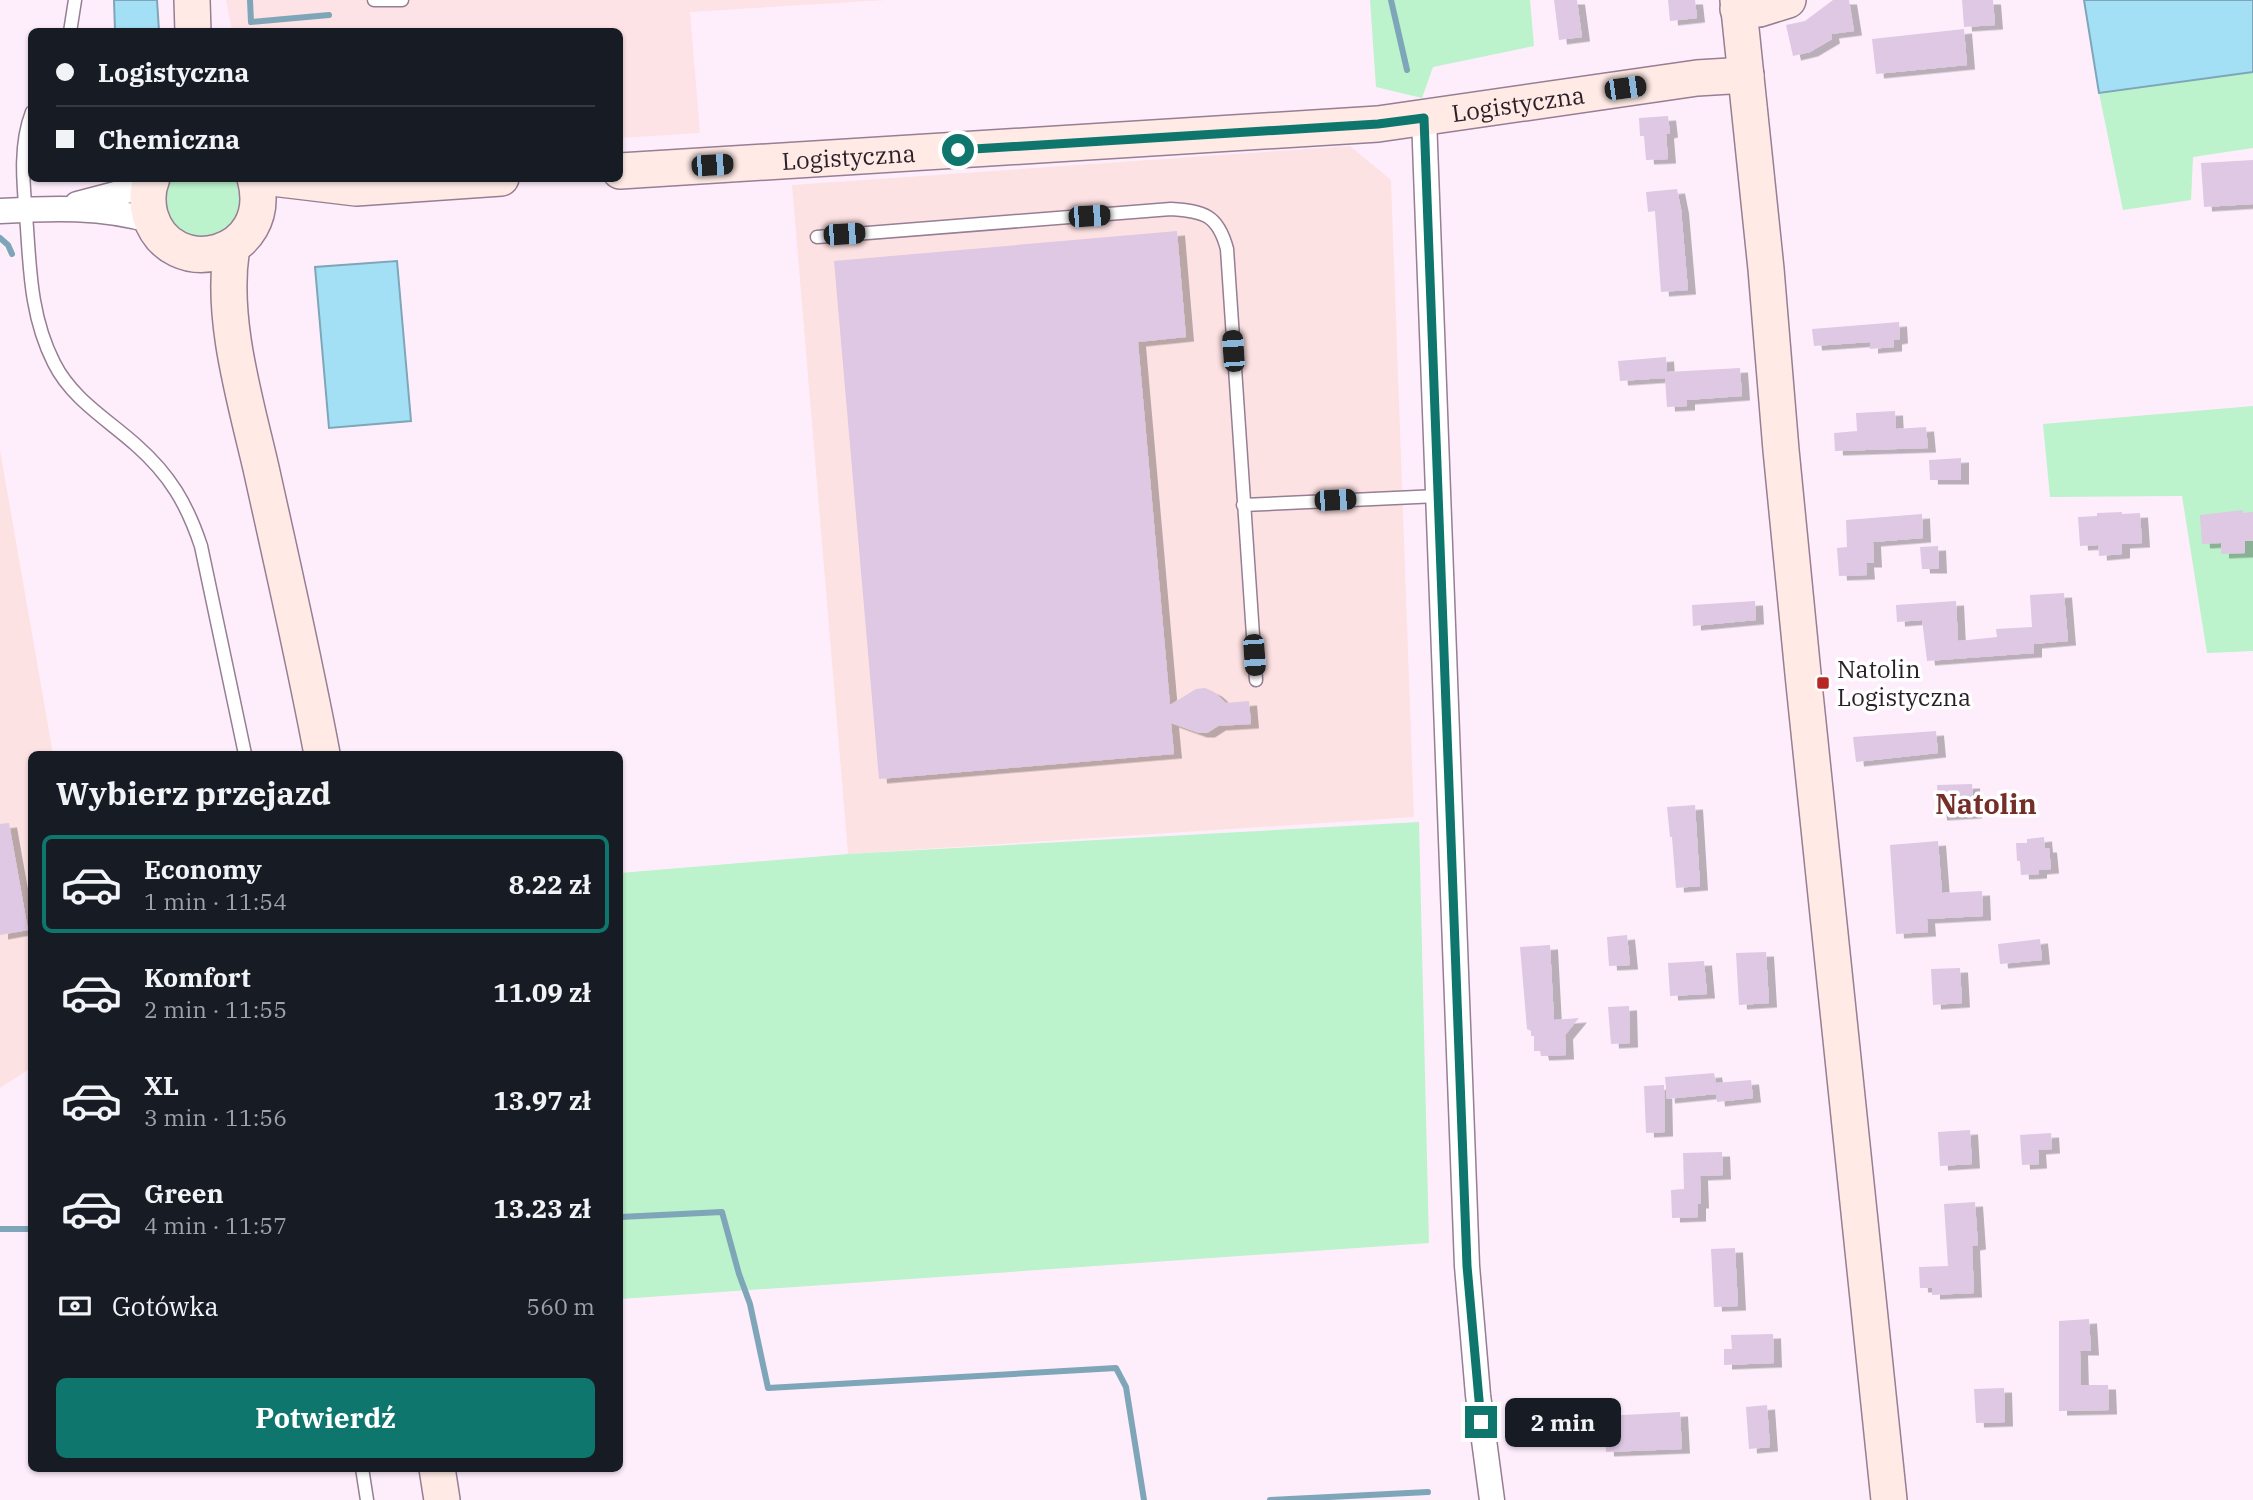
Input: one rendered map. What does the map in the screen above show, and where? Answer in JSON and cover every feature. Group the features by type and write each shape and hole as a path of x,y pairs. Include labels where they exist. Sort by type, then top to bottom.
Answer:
{"street":[{"path":"1788,0 1759,9 1738,5 1805,695 1889,1500"},
{"name":"Logistyczna","path":"623,171 1353,125 1424,118 1697,78 1746,75"},
{"path":"1424,118 1467,1266 1478,1395 1492,1500"},
{"path":"62,208 134,189 147,182"},
{"path":"151,182 148,208 152,221 162,236 175,247 192,253 212,254 232,247 247,234 257,216 259,197 256,182"},
{"path":"306,182 356,188"},
{"path":"257,216 271,209 356,188 443,182"},
{"path":"0,211 62,208 137,216 152,221"},
{"path":"232,247 229,264 232,341"},
{"path":"192,253 202,268 232,341 321,751"},
{"path":"438,1472 442,1500"}],"lane":[{"path":"71,28 75,0"},
{"path":"373,0 402,0"},
{"path":"28,122 24,149 25,210 31,289 38,326 54,365 72,389 93,412 156,464 175,486 191,514 201,546 244,751"},
{"path":"817,237 1171,209 1189,210 1210,216 1222,228 1227,248 1256,680"},
{"path":"1243,505 1438,496"},
{"path":"363,1472 368,1500"}],"shaded area":[{"path":"226,0 887,0 690,12 700,133 623,138 623,28 231,28"},
{"path":"1350,146 1391,180 1414,817 848,854 792,185"},
{"path":"0,450 52,751 28,751 28,1070 0,1088"}],"green space":[{"path":"1370,0 1530,0 1534,46 1433,67 1422,98 1376,87"},
{"path":"2253,72 2253,148 2193,157 2191,200 2123,210 2099,93"},
{"path":"165,182 240,182 241,218 216,239 183,237 162,212"},
{"path":"2253,406 2253,651 2207,653 2182,496 2050,497 2043,424"},
{"path":"1419,822 1429,1243 623,1299 623,873 848,854"}],"water":[{"path":"114,0 157,0 159,28 115,28"},
{"path":"2084,0 2253,0 2253,72 2099,93"},
{"path":"397,261 411,421 329,428 315,267"}],"building":[{"path":"1554,0 1577,0 1582,37 1559,40"},
{"path":"1668,0 1695,0 1697,18 1670,21"},
{"path":"1833,0 1849,0 1854,31 1831,34 1832,39 1810,52 1793,56 1786,25 1805,21"},
{"path":"1962,0 1993,0 1995,25 1964,27"},
{"path":"1964,29 1967,65 1876,74 1872,39"},
{"path":"1668,116 1668,159 1646,160 1639,118"},
{"path":"2253,160 2253,204 2204,207 2201,163"},
{"path":"1677,189 1688,290 1661,292 1655,211 1648,212 1646,192"},
{"path":"1177,231 1186,337 1138,342 1170,705 1196,689 1205,688 1226,703 1249,701 1251,724 1218,726 1207,733 1199,733 1171,723 1174,754 879,779 834,261"},
{"path":"1899,322 1900,339 1894,340 1894,347 1870,349 1870,342 1814,346 1812,329"},
{"path":"1666,357 1667,372 1740,368 1742,396 1687,400 1687,406 1667,407 1665,378 1620,381 1618,361"},
{"path":"1895,411 1896,429 1926,427 1928,448 1835,451 1834,433 1857,431 1856,413"},
{"path":"1961,458 1961,480 1930,480 1929,460"},
{"path":"2243,510 2243,513 2253,512 2253,541 2245,541 2245,553 2221,554 2221,543 2202,544 2200,515"},
{"path":"2122,512 2140,513 2142,543 2122,544 2122,554 2099,556 2098,545 2080,546 2078,517"},
{"path":"1922,514 1923,538 1873,542 1874,563 1866,563 1867,575 1839,576 1837,548 1847,547 1846,520"},
{"path":"1938,546 1939,569 1922,569 1920,547"},
{"path":"2064,593 2068,641 2034,644 2034,653 1927,661 1922,620 1897,622 1896,605 1956,601 1958,641 1997,637 1996,629 2032,627 2030,595"},
{"path":"1755,601 1756,620 1693,626 1692,605"},
{"path":"1936,731 1938,753 1856,762 1853,737"},
{"path":"1972,784 1974,814 1939,816 1937,785"},
{"path":"1695,805 1700,886 1676,888 1667,807"},
{"path":"9,823 28,930 0,935 0,824"},
{"path":"2044,837 2045,848 2049,848 2051,869 2039,870 2039,874 2021,875 2016,843 2027,843 2027,839"},
{"path":"1938,841 1942,893 1982,891 1983,916 1927,919 1928,932 1896,934 1890,845"},
{"path":"1627,935 1630,965 1609,966 1607,937"},
{"path":"2040,939 2042,960 2000,964 1998,944"},
{"path":"1550,945 1554,1020 1579,1018 1565,1035 1566,1055 1541,1056 1540,1051 1534,1051 1534,1036 1531,1036 1531,1031 1527,1029 1520,947"},
{"path":"1766,952 1769,1003 1739,1005 1736,953"},
{"path":"1704,961 1707,994 1670,996 1668,963"},
{"path":"1960,968 1962,1003 1933,1005 1931,969"},
{"path":"1629,1006 1630,1043 1611,1044 1608,1007"},
{"path":"1714,1073 1716,1083 1751,1080 1753,1098 1717,1102 1716,1094 1667,1099 1665,1077"},
{"path":"1664,1085 1665,1132 1646,1133 1644,1086"},
{"path":"1970,1130 1972,1164 1940,1166 1938,1132"},
{"path":"2051,1133 2052,1149 2038,1150 2039,1164 2022,1165 2020,1135"},
{"path":"1722,1152 1723,1175 1700,1176 1701,1204 1698,1204 1698,1217 1672,1218 1671,1190 1684,1189 1683,1153"},
{"path":"1975,1202 1978,1245 1972,1246 1974,1293 1932,1295 1932,1288 1920,1288 1919,1267 1948,1266 1944,1204"},
{"path":"1735,1248 1738,1306 1714,1307 1711,1249"},
{"path":"2089,1319 2091,1351 2080,1351 2081,1385 2108,1385 2109,1410 2059,1411 2059,1321"},
{"path":"1773,1334 1774,1363 1724,1365 1724,1349 1732,1349 1731,1335"},
{"path":"2004,1388 2005,1422 1976,1423 1974,1389"},
{"path":"1767,1405 1770,1447 1749,1449 1746,1407"},
{"path":"1680,1412 1682,1449 1606,1452 1604,1416"}],"waterway":[{"path":"250,0 251,22 329,15"},
{"path":"1391,0 1407,70"},
{"path":"0,238 8,245 12,254"},
{"path":"623,1217 722,1212 750,1304 768,1388 1116,1368 1126,1387 1144,1500"},
{"path":"0,1229 28,1229"},
{"path":"1270,1500 1428,1492"}],"place":[{"name":"Natolin Logistyczna","path":"1823,683"}],"district":[{"name":"Natolin","path":"1986,803"}],"route":[{"path":"958,150 1378,124 1424,118 1467,1266 1481,1422"}]}
